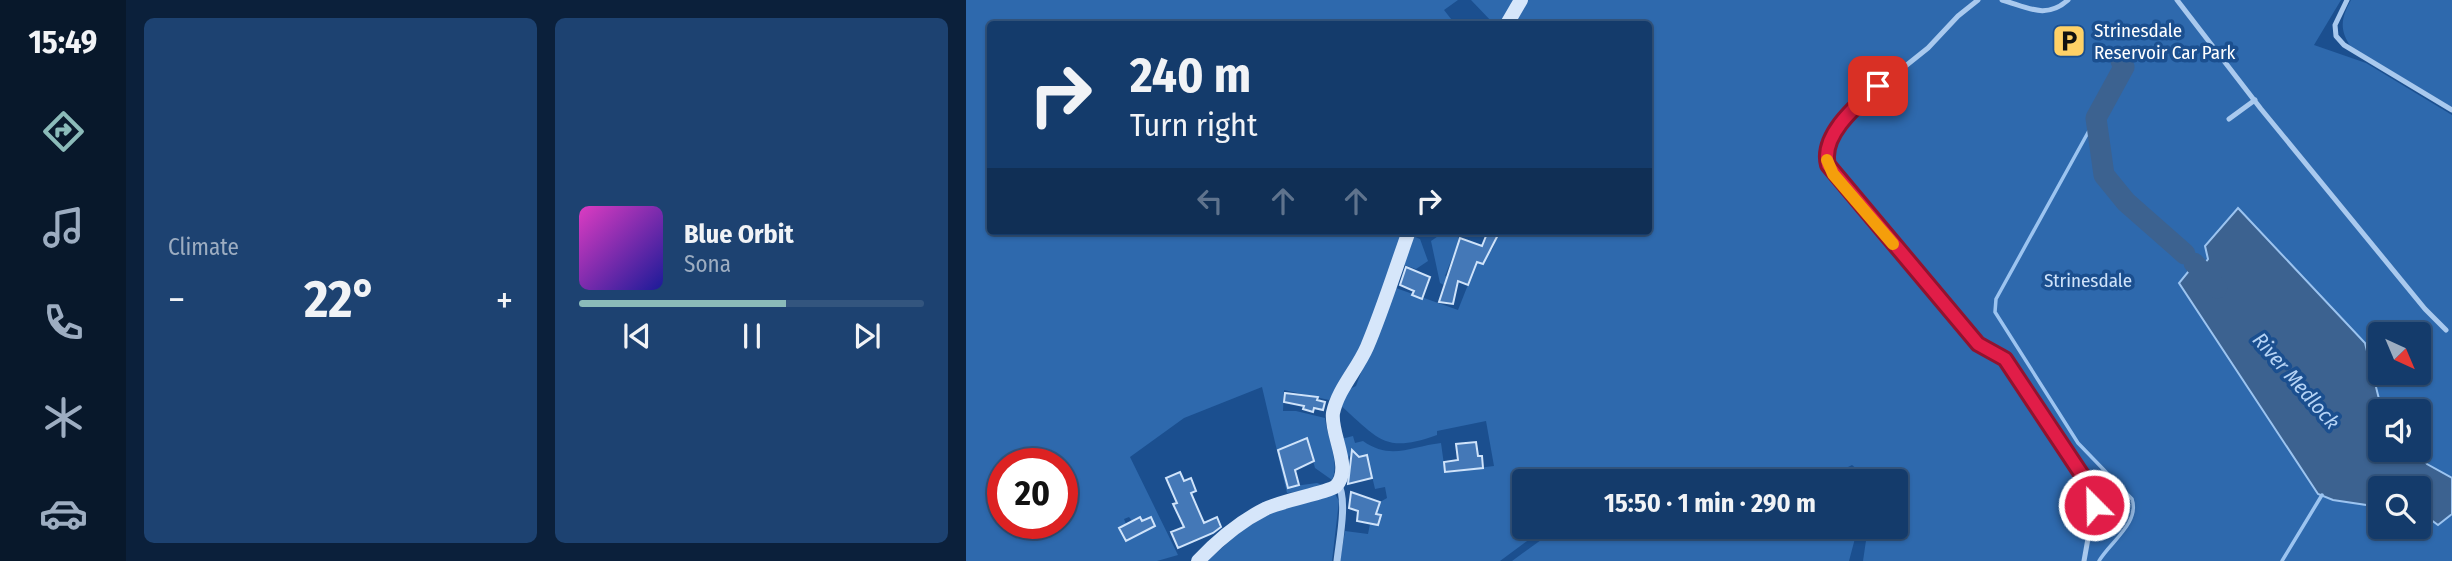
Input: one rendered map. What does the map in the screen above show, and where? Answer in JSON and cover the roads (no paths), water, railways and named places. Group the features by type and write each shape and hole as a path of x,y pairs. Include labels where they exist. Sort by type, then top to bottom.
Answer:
{"street":[{"path":"1509,21 1521,0"},
{"path":"1198,561 1241,524 1266,508 1297,497 1334,489 1338,484 1342,465 1332,423 1339,393 1354,373 1367,348 1408,235"},
{"path":"1337,561 1343,502 1343,490 1338,484"}],"lane":[{"path":"1978,0 1958,16 1928,48 1858,104 1829,145 1826,159 1833,174 1978,344 2005,359 2090,487 2094,505 2084,561"},
{"path":"2002,0 2047,12 2056,10 2068,0"},
{"path":"2177,0 2425,310 2446,330"},
{"path":"2347,0 2335,24 2336,36 2355,53 2452,110"},
{"path":"2229,118 2255,100"}],"water":[{"path":"2238,208 2365,343 2368,355 2368,385 2376,385 2379,399 2368,399 2368,462 2425,462 2452,478 2452,514 2438,525 2431,520 2431,476 2368,476 2368,505 2333,500 2318,494 2179,283 2188,272 2198,272 2208,259 2205,246"}],"waterway":[{"name":"River Medlock","path":"2121,61 2124,67 2096,118 2104,175 2126,202 2185,254"},
{"path":"2096,118 1996,299 1995,312 2078,443 2132,499 2132,516 2128,524 2099,561"},
{"name":"River Medlock","path":"2194,263 2217,288"},
{"path":"2282,561 2322,495"}],"place":[{"name":"Strinesdale Reservoir Car Park","path":"2069,41"}],"park label":[{"name":"Strinesdale","path":"2088,280"}]}
